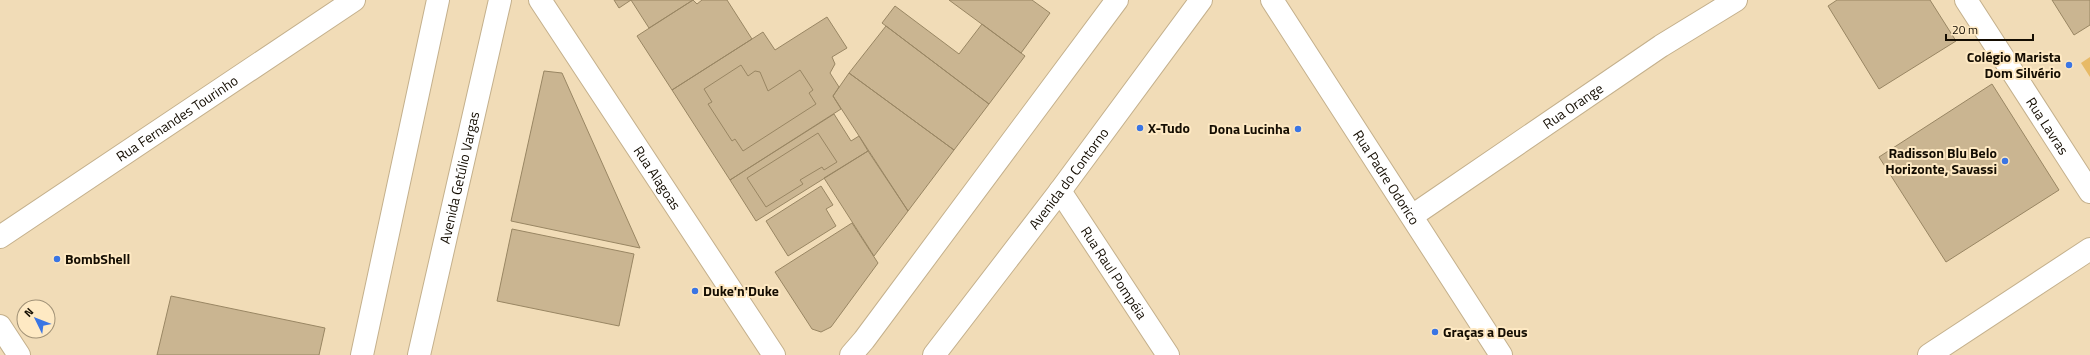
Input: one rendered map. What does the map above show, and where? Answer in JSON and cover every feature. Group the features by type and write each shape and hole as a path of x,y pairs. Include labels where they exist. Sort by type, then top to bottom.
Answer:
{"street":[{"name":"Rua Fernandes Tourinho","path":"0,237 354,0"},
{"path":"362,355 438,0"},
{"name":"Avenida Getúlio Vargas","path":"419,355 500,0"},
{"name":"Rua Alagoas","path":"540,0 774,355"},
{"path":"851,355 864,340 1116,0"},
{"name":"Avenida do Contorno","path":"934,355 1060,191 1201,0"},
{"name":"Rua Padre Odorico","path":"1272,0 1501,355"},
{"name":"Rua Orange","path":"1412,216 1661,46 1736,0"},
{"name":"Rua Lavras","path":"1966,0 2090,192"},
{"name":"Rua Raul Pompéia","path":"1060,191 1168,355"},
{"path":"1930,355 2090,249"},
{"path":"0,326 19,355"}],"shaded area":[{"path":"2090,57 2090,77 2081,63"}],"building":[{"path":"614,0 631,0 619,8"},
{"path":"631,0 693,0 649,28"},
{"path":"693,0 697,4 702,0 727,0 752,39 672,90 637,36"},
{"path":"949,0 1032,0 1050,13 1021,53"},
{"path":"1837,0 1930,0 1956,41 1879,89 1828,6"},
{"path":"2052,0 2090,0 2090,25 2074,35"},
{"path":"895,6 959,54 982,24 1025,56 989,104 882,23"},
{"path":"827,17 847,48 832,57 835,64 830,73 839,87 833,96 841,109 730,180 672,90 763,32 775,50"},
{"path":"886,26 989,104 954,150 849,73"},
{"path":"741,65 748,76 755,71 760,72 768,91 800,70 813,90 809,93 816,104 743,151 735,139 732,141 708,104 712,102 704,89"},
{"path":"544,71 562,73 640,248 511,221"},
{"path":"849,73 954,150 908,211 833,96"},
{"name":"Radisson Blu Belo Horizonte, Savassi","path":"1992,84 2059,190 1946,262 1879,157"},
{"path":"834,114 851,141 859,136 868,151 756,221 730,180"},
{"path":"818,133 837,162 824,170 822,167 800,180 803,184 766,207 747,178"},
{"path":"868,151 908,211 874,256 824,178"},
{"path":"821,186 833,205 826,209 836,226 788,256 766,221"},
{"path":"852,223 878,263 831,327 821,332 812,329 775,272"},
{"path":"512,229 634,254 619,326 497,301"},
{"path":"171,296 325,328 319,355 157,355"}],"place":[{"name":"Colégio Marista Dom Silvério","path":"2069,65"},
{"name":"X-Tudo","path":"1140,128"},
{"name":"Dona Lucinha","path":"1298,129"},
{"name":"Radisson Blu Belo Horizonte, Savassi","path":"2005,161"},
{"name":"BombShell","path":"57,259"},
{"name":"Duke'n'Duke","path":"695,291"},
{"name":"Graças a Deus","path":"1435,332"}]}
